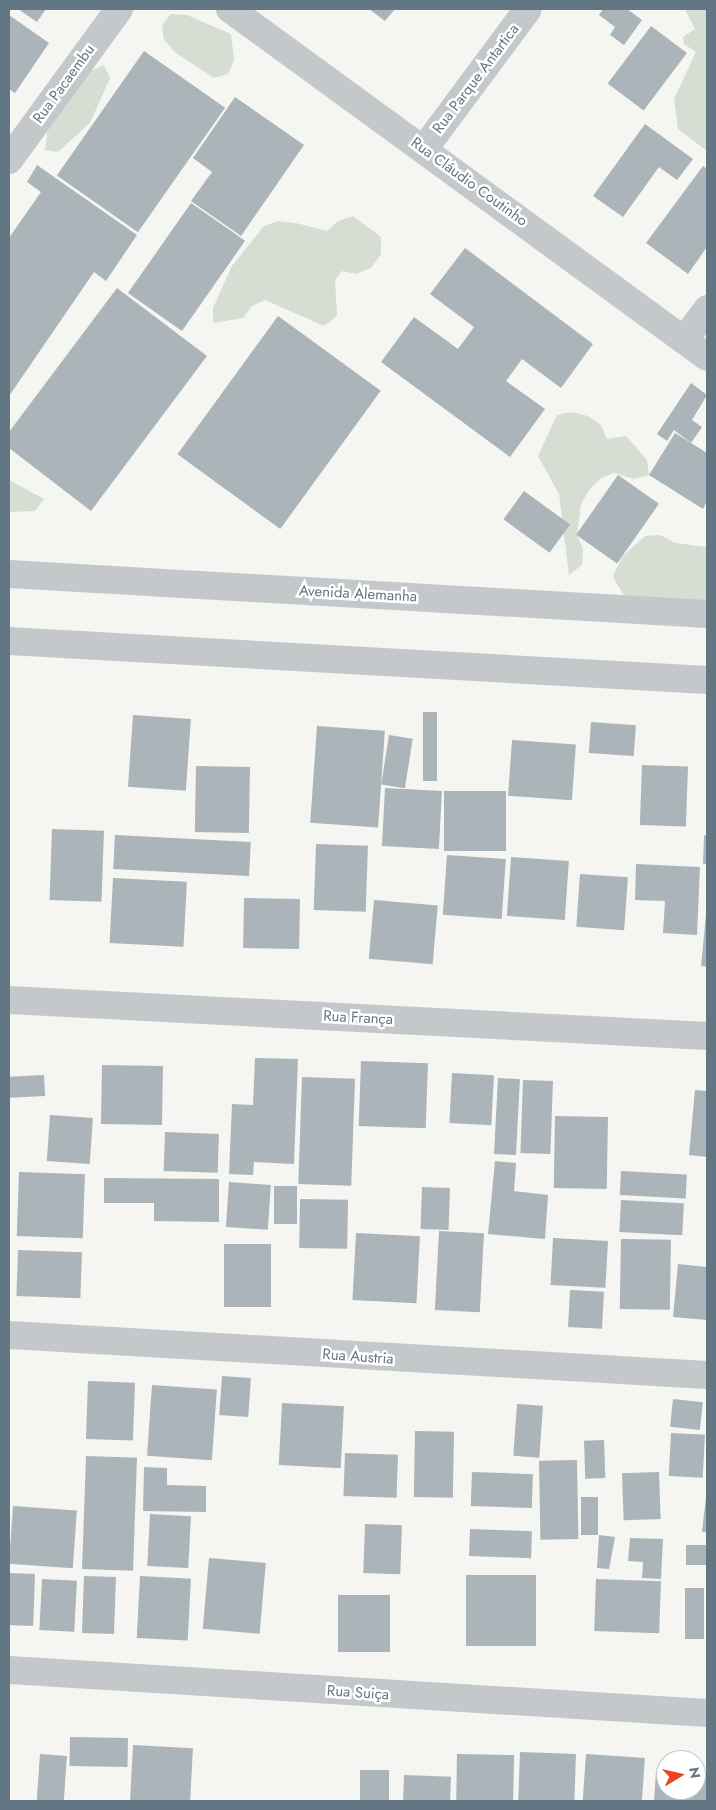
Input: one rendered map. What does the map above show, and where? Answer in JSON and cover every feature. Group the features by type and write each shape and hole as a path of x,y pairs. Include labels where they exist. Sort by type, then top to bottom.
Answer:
{"street":[{"name":"Rua Pacaembu","path":"9,160 119,9"},
{"name":"Rua Cláudio Coutinho","path":"230,9 424,148 707,357"},
{"name":"Rua Parque Antartica","path":"424,148 528,9"},
{"path":"684,340 707,309"},
{"name":"Avenida Alemanha","path":"9,574 707,614"},
{"path":"9,641 707,680"},
{"name":"Rua França","path":"9,1000 707,1036"},
{"name":"Rua Austria","path":"9,1335 707,1375"},
{"name":"Rua Suiça","path":"9,1670 707,1713"}],"shaded area":[{"path":"685,9 707,9 707,151 678,129 674,99 696,52 684,44 683,37 695,29"},
{"path":"171,14 187,15 231,34 234,60 228,74 214,78 176,53 164,40 162,25"},
{"path":"104,65 110,78 90,123 58,152 45,150 49,119 91,71"},
{"path":"353,216 381,237 381,254 371,268 356,274 342,271 335,280 337,316 324,326 265,300 252,306 243,318 213,323 213,308 232,266 264,226 278,221 296,223 327,231 338,221"},
{"path":"571,412 588,416 601,425 607,439 626,436 647,460 649,475 634,479 614,473 601,478 589,490 581,504 577,535 583,549 582,565 569,575 559,494 538,456 557,415"},
{"path":"9,480 44,499 35,511 9,512"},
{"path":"660,535 675,543 707,547 707,613 625,597 617,584 613,576 623,556 645,536"}],"building":[{"path":"18,9 46,9 37,22"},
{"path":"369,9 395,9 385,21"},
{"path":"603,9 627,9 642,20 624,45 610,35 615,27 599,15"},
{"path":"9,15 49,43 15,93 9,89"},
{"path":"651,26 687,53 644,111 608,84"},
{"path":"144,51 225,108 138,232 57,176"},
{"path":"235,97 304,145 241,236 191,201 212,172 193,158"},
{"path":"645,124 693,159 677,180 659,167 623,217 593,196"},
{"path":"37,165 137,235 106,281 94,272 9,396 9,238 41,192 27,182"},
{"path":"703,166 707,169 707,247 688,274 646,243"},
{"path":"191,203 245,241 182,331 128,293"},
{"path":"465,248 593,344 561,388 522,359 506,381 545,409 510,457 381,362 414,317 458,349 474,327 430,294"},
{"path":"117,288 207,356 91,511 9,448 9,432"},
{"path":"278,316 381,391 280,529 177,454"},
{"path":"691,383 707,395 692,420 702,427 691,443 674,430 667,441 657,434"},
{"path":"675,433 707,453 707,501 703,509 649,475"},
{"path":"618,475 659,504 617,563 576,535"},
{"path":"524,491 570,525 550,553 503,519"},
{"path":"423,712 437,712 437,781 423,781"},
{"path":"133,715 191,719 186,791 128,787"},
{"path":"591,722 636,725 634,756 589,753"},
{"path":"317,726 385,731 378,828 310,823"},
{"path":"389,735 413,739 405,788 381,784"},
{"path":"512,740 576,744 572,800 508,796"},
{"path":"642,765 688,767 686,827 640,825"},
{"path":"196,766 250,767 249,833 195,832"},
{"path":"385,788 442,791 439,849 382,846"},
{"path":"444,791 506,791 506,851 444,851"},
{"path":"52,829 104,831 101,902 50,900"},
{"path":"115,835 251,842 249,876 113,869"},
{"path":"704,835 707,836 707,864 703,864"},
{"path":"316,844 368,846 366,912 314,910"},
{"path":"447,855 506,859 502,919 443,915"},
{"path":"511,857 569,861 565,920 507,916"},
{"path":"636,864 700,867 697,935 663,933 665,901 635,900"},
{"path":"580,874 628,877 624,930 576,927"},
{"path":"113,878 187,882 183,947 110,943"},
{"path":"244,898 300,899 299,949 243,948"},
{"path":"374,900 438,906 433,964 369,959"},
{"path":"707,914 707,967 701,966"},
{"path":"255,1058 298,1059 294,1164 254,1162 253,1175 229,1174 232,1104 253,1105"},
{"path":"361,1061 428,1063 426,1128 359,1126"},
{"path":"102,1065 163,1066 162,1125 101,1124"},
{"path":"452,1073 494,1075 491,1125 449,1123"},
{"path":"44,1075 45,1096 10,1098 9,1077"},
{"path":"302,1077 355,1079 351,1186 298,1184"},
{"path":"498,1078 520,1079 516,1155 494,1154"},
{"path":"523,1080 553,1081 550,1154 520,1153"},
{"path":"695,1090 707,1091 707,1157 689,1155"},
{"path":"50,1115 93,1118 90,1164 47,1161"},
{"path":"555,1116 608,1117 607,1189 554,1188"},
{"path":"165,1132 219,1134 218,1173 164,1171"},
{"path":"495,1161 516,1163 514,1191 548,1195 545,1239 488,1234"},
{"path":"621,1171 687,1174 686,1198 620,1195"},
{"path":"19,1172 85,1174 83,1238 17,1236"},
{"path":"104,1178 219,1179 219,1222 154,1221 154,1203 104,1203"},
{"path":"229,1182 271,1185 268,1230 226,1227"},
{"path":"274,1186 297,1186 297,1224 274,1224"},
{"path":"422,1187 450,1188 449,1230 421,1229"},
{"path":"300,1199 348,1200 347,1249 299,1248"},
{"path":"621,1200 684,1203 682,1235 619,1232"},
{"path":"439,1231 484,1233 480,1312 435,1310"},
{"path":"356,1233 420,1236 416,1303 352,1300"},
{"path":"553,1238 608,1241 605,1288 551,1285"},
{"path":"621,1239 671,1240 670,1310 620,1309"},
{"path":"224,1244 271,1244 271,1307 224,1307"},
{"path":"18,1250 82,1252 80,1298 16,1296"},
{"path":"678,1264 707,1267 707,1320 673,1317"},
{"path":"570,1290 604,1292 602,1329 568,1327"},
{"path":"222,1376 251,1378 248,1417 219,1415"},
{"path":"88,1381 135,1383 133,1441 86,1439"},
{"path":"152,1385 217,1390 212,1460 147,1456"},
{"path":"673,1399 703,1402 700,1430 670,1427"},
{"path":"282,1403 344,1406 341,1468 279,1465"},
{"path":"517,1404 543,1406 539,1458 513,1456"},
{"path":"415,1431 454,1432 453,1498 414,1497"},
{"path":"671,1433 705,1435 703,1478 669,1476"},
{"path":"604,1440 605,1478 585,1479 584,1441"},
{"path":"345,1453 398,1455 396,1498 343,1496"},
{"path":"86,1456 137,1458 133,1571 82,1569"},
{"path":"577,1460 578,1539 540,1540 539,1461"},
{"path":"144,1467 167,1468 167,1485 206,1486 206,1512 143,1511"},
{"path":"472,1472 533,1474 532,1508 471,1506"},
{"path":"659,1472 661,1519 624,1520 622,1473"},
{"path":"707,1488 707,1532 702,1532"},
{"path":"581,1497 598,1497 598,1535 581,1535"},
{"path":"13,1506 77,1510 73,1568 9,1564"},
{"path":"150,1514 191,1516 188,1568 147,1566"},
{"path":"365,1524 402,1525 400,1574 363,1573"},
{"path":"470,1529 532,1531 531,1558 469,1556"},
{"path":"599,1535 615,1537 609,1569 597,1568"},
{"path":"630,1538 663,1539 661,1579 642,1578 643,1562 628,1561"},
{"path":"686,1545 707,1545 707,1565 686,1565"},
{"path":"209,1558 266,1563 260,1634 203,1629"},
{"path":"9,1573 35,1574 33,1626 9,1625"},
{"path":"466,1575 536,1575 536,1646 466,1646"},
{"path":"84,1576 116,1577 114,1634 82,1633"},
{"path":"140,1576 191,1579 188,1641 137,1638"},
{"path":"42,1579 77,1581 74,1632 39,1630"},
{"path":"596,1579 661,1581 659,1633 594,1631"},
{"path":"685,1588 704,1588 704,1639 685,1639"},
{"path":"338,1595 390,1595 390,1652 338,1652"},
{"path":"70,1737 128,1738 127,1767 69,1766"},
{"path":"133,1745 193,1748 190,1801 130,1801"},
{"path":"520,1752 576,1754 574,1801 518,1801"},
{"path":"40,1754 67,1756 64,1801 37,1801"},
{"path":"457,1754 514,1755 513,1801 456,1801"},
{"path":"586,1754 645,1758 642,1801 583,1801"},
{"path":"360,1770 389,1770 389,1801 360,1801"},
{"path":"656,1771 656,1800 706,1800 707,1773 707,1801 654,1801"},
{"path":"404,1775 451,1777 450,1801 403,1801"}]}
